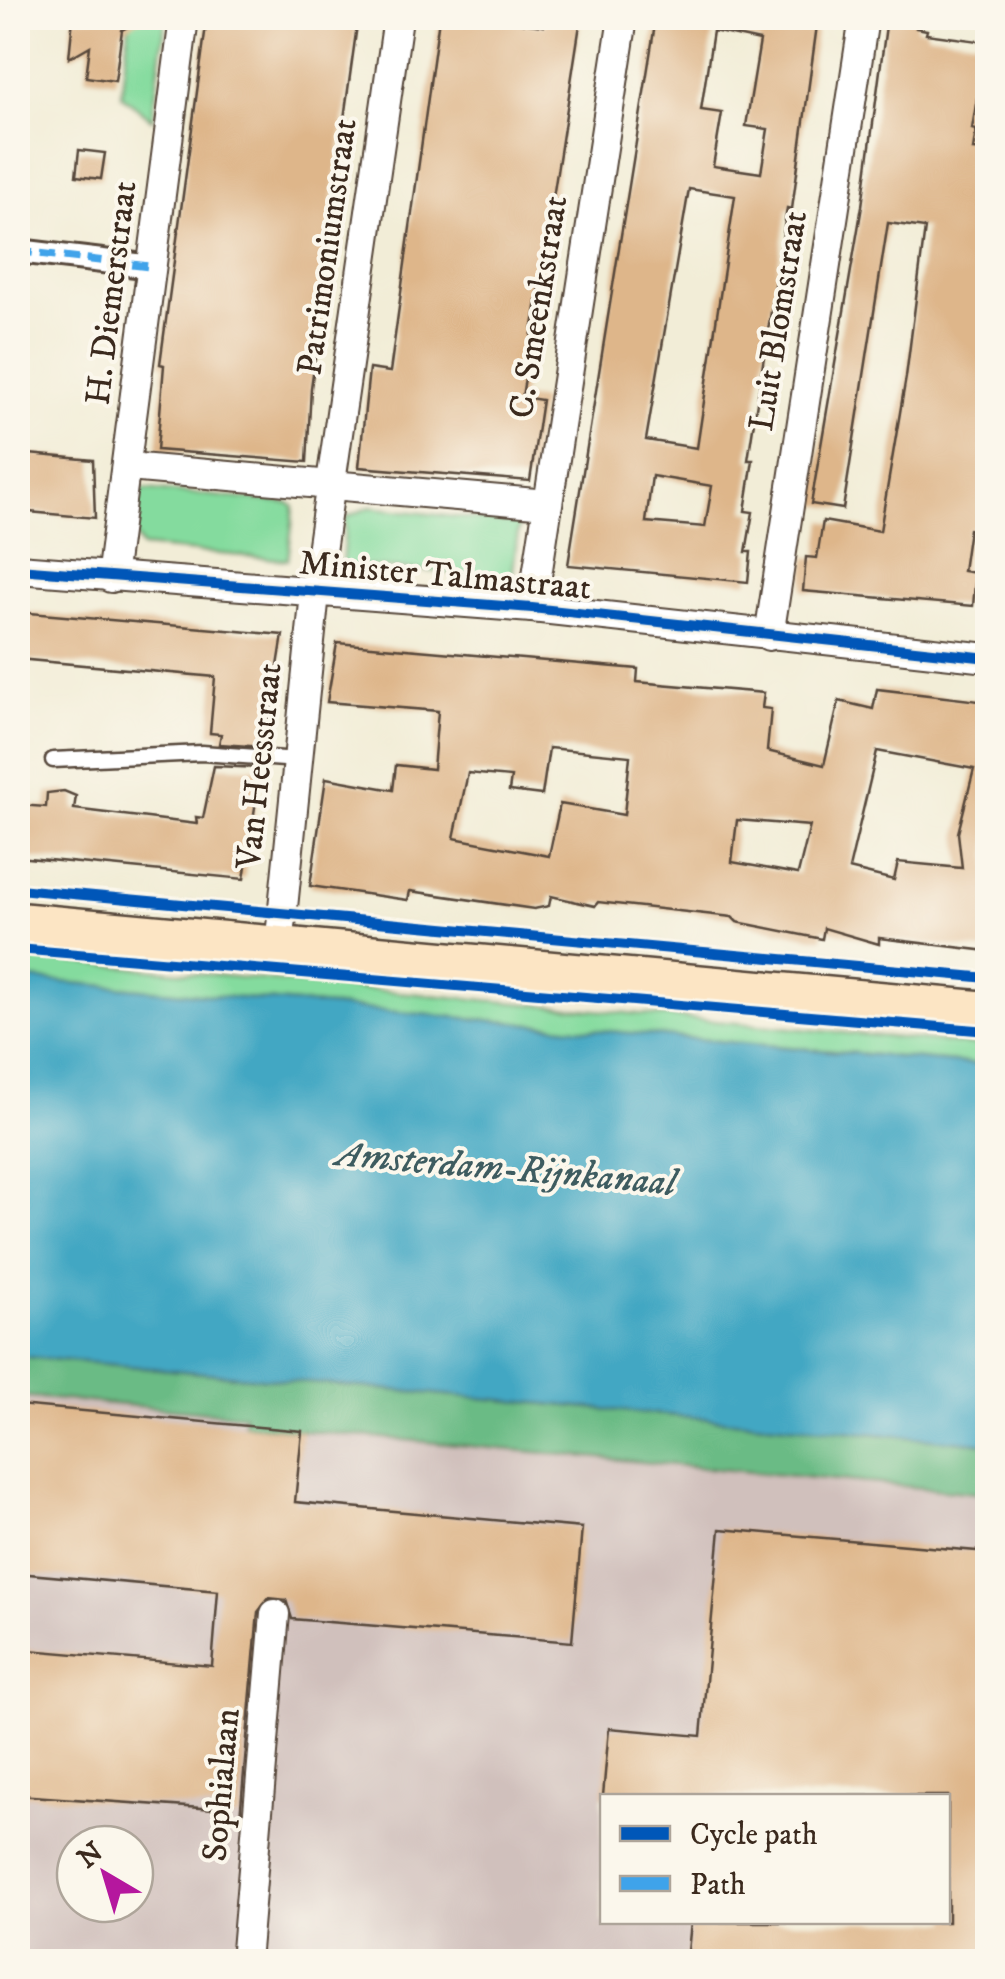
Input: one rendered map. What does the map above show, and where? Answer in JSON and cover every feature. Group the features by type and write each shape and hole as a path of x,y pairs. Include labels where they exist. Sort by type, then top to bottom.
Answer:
{"main road":[{"path":"18,923 988,1012"}],"street":[{"name":"H. Diemerstraat","path":"110,578 128,466 184,18"},
{"name":"Patrimoniumstraat","path":"332,486 398,18"},
{"name":"C. Smeenkstraat","path":"532,608 623,18"},
{"name":"Luit Blomstraat","path":"769,636 864,18"},
{"path":"18,251 153,267"},
{"path":"128,466 547,504"},
{"name":"Minister Talmastraat","path":"315,593 332,486"},
{"name":"Minister Talmastraat","path":"18,569 532,608 988,658"},
{"name":"Van Heesstraat","path":"279,947 315,593"},
{"name":"Sophialaan","path":"244,1962 275,1614"}],"lane":[{"path":"53,760 202,753 298,760"}],"shaded area":[{"path":"18,1396 245,1416 245,1425 987,1494 987,1961 18,1961"}],"green space":[{"path":"130,18 166,18 152,119 121,95"},
{"path":"135,488 289,503 294,507 288,560 142,547 130,528"},
{"path":"370,507 519,524 512,578 342,564 346,517"},
{"path":"18,957 987,1046 987,1065 18,978"},
{"path":"18,1356 987,1444 987,1494 244,1425 244,1415 18,1396"}],"water":[{"name":"Amsterdam-Rijnkanaal","path":"18,978 987,1065 987,1444 18,1356"}],"building":[{"path":"73,18 145,18 122,30 115,81 86,77 90,46 69,58"},
{"path":"207,18 358,18 326,248 330,248 311,388 307,462 157,450 164,365 160,364"},
{"path":"439,18 487,18 544,26 546,18 581,18 522,397 542,400 530,481 359,467 369,369 390,372"},
{"path":"656,18 818,18 792,209 787,208 748,460 753,460 745,511 753,512 746,552 751,552 748,582 568,565","holes":["713,31 760,41 746,126 768,129 761,173 713,166 722,113 701,110","689,189 735,196 697,448 646,440","652,476 712,486 705,527 646,522"]},
{"path":"887,18 918,18 916,28 927,30 926,34 986,42 972,129 976,130 973,150 988,151 988,476 979,530 969,529 963,571 976,573 973,606 803,591 806,557 817,558 823,521 880,531 906,377 925,228 888,223 843,509 811,504 862,206"},
{"path":"79,150 105,153 101,179 76,176"},
{"path":"18,453 93,460 95,518 18,511"},
{"path":"18,612 283,635 265,747 219,744 221,734 210,733 215,677 18,659"},
{"path":"337,643 638,669 637,682 764,693 762,708 771,709 767,751 824,765 839,701 873,709 877,689 988,702 988,951 879,938 879,944 824,928 822,939 737,922 732,917 598,902 595,906 551,896 549,906 534,909 410,891 408,900 310,886 326,778 393,790 396,765 433,769 438,711 327,702","holes":["549,748 630,756 624,815 560,804 549,856 454,838 468,773 511,777 509,791 542,795","877,751 974,769 958,833 962,868 898,862 894,880 849,869","737,820 810,826 798,874 732,862"]},
{"path":"214,766 261,768 244,879 18,857 18,805 46,807 47,793 64,791 76,796 74,809 197,824 196,817 203,818"},
{"path":"18,1405 302,1431 295,1502 582,1528 572,1642 292,1619 286,1600 269,1598 258,1612 240,1818 215,1816 215,1809 18,1795 18,1649 212,1666 218,1591 18,1573"},
{"path":"720,1529 988,1552 988,1962 687,1962 691,1924 950,1924 950,1794 603,1794 609,1728 701,1736"}],"marked path":[{"path":"18,251 153,267"}],"cycle path":[{"path":"18,569 532,608 988,658"},
{"path":"18,889 988,978"},
{"path":"18,949 988,1031"}]}
